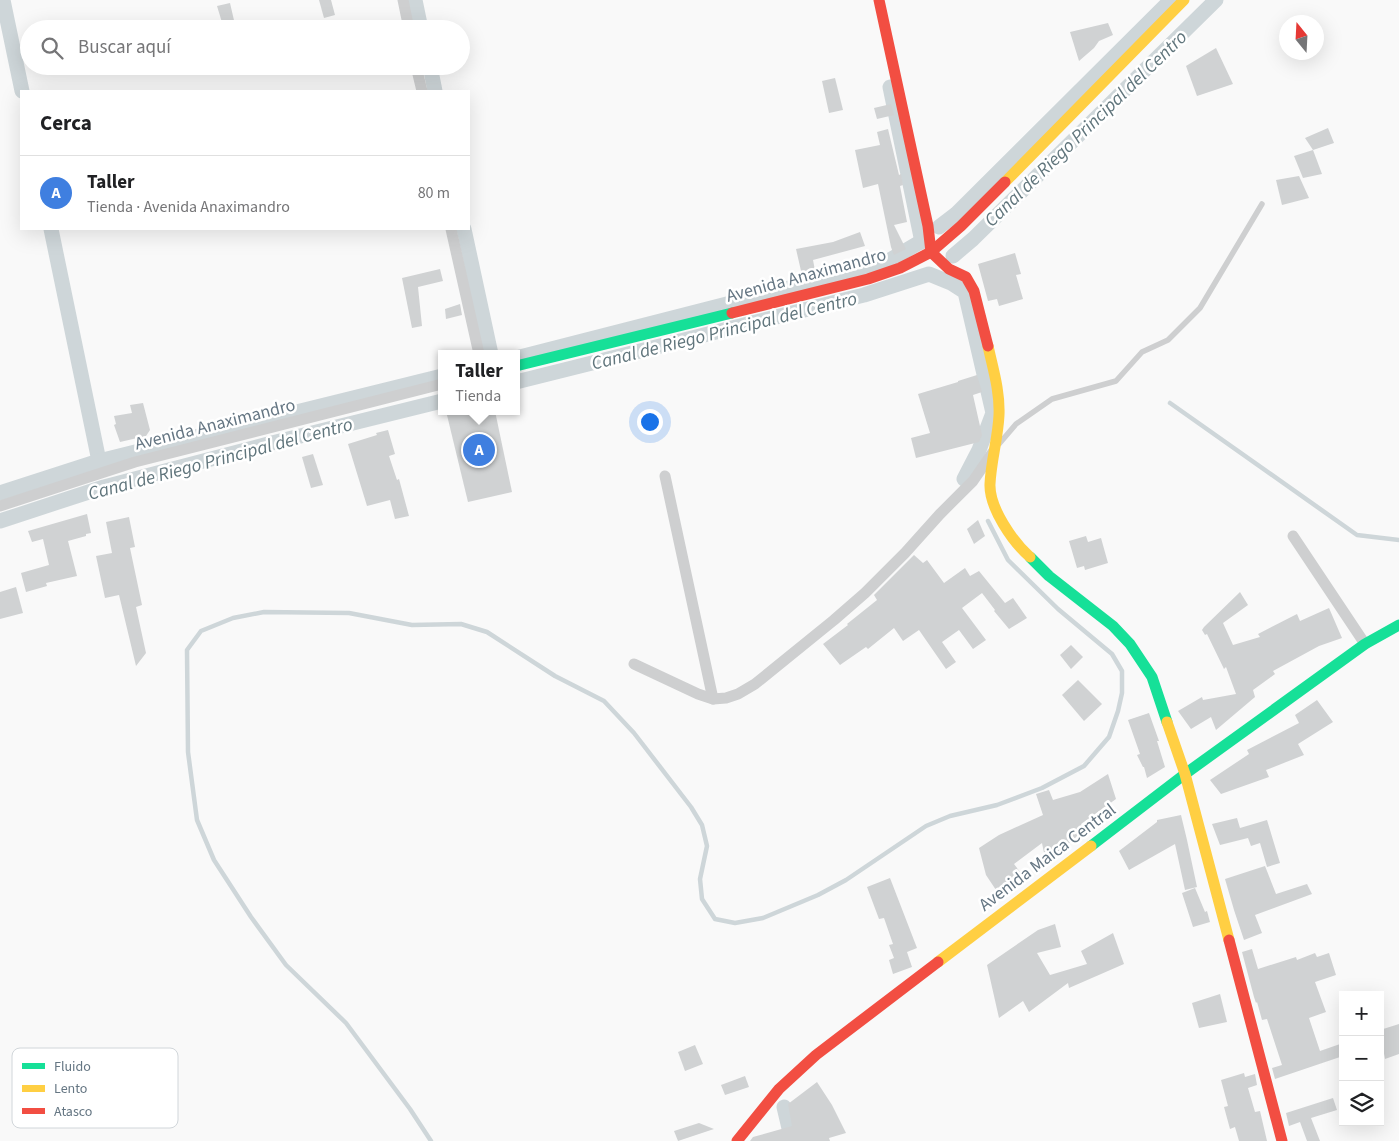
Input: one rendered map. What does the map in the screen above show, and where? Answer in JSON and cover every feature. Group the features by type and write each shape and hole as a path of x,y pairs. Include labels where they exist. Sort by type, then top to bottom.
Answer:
{"street":[{"path":"403,0 407,20"},
{"path":"879,0 928,226 931,252 949,269 966,277 974,290 998,389 999,414 990,486 996,507 1006,527 1022,550 1049,576 1112,626 1130,644 1152,677 1185,774 1282,1141"},
{"name":"Avenida Anaximandro","path":"520,365 868,279 900,268 931,252 960,226 1184,0"},
{"path":"418,75 422,90"},
{"path":"451,230 478,350"},
{"name":"Avenida Anaximandro","path":"0,506 135,462 438,385"},
{"path":"634,664 698,694 714,699 738,694 755,684 834,620 905,553 973,481 994,450"},
{"path":"665,476 714,699"},
{"path":"1293,536 1365,644"},
{"name":"Avenida Maica Central","path":"737,1141 779,1089 816,1055 1185,774 1365,644 1399,625"}],"lane":[{"path":"994,450 1016,424 1052,399 1116,381 1142,352 1168,340 1200,308 1262,204"}],"building":[{"path":"319,0 331,0 335,15 324,18"},
{"path":"230,3 234,20 221,20 217,6"},
{"path":"1108,23 1113,35 1099,41 1079,61 1070,32"},
{"path":"1216,48 1233,84 1197,96 1186,66"},
{"path":"835,78 843,110 829,113 822,81"},
{"path":"891,104 894,115 877,119 874,108"},
{"path":"1328,128 1334,143 1313,150 1305,138"},
{"path":"888,129 899,175 901,174 903,185 900,186 907,222 894,225 906,249 894,255 878,184 863,188 855,150 880,145 877,132"},
{"path":"1313,150 1322,174 1303,178 1294,156"},
{"path":"1299,176 1309,198 1282,205 1276,180"},
{"path":"860,232 865,246 813,260 817,281 804,284 796,249 833,242"},
{"path":"1015,253 1021,274 1016,275 1023,299 999,306 997,299 988,301 978,264"},
{"path":"440,269 443,281 418,287 422,326 412,328 402,278"},
{"path":"460,304 462,315 446,319 445,309"},
{"path":"977,375 982,392 973,395 982,435 979,442 916,458 911,438 930,433 918,394"},
{"path":"143,403 150,430 146,436 120,442 114,425 116,424 114,416 132,413 130,405"},
{"path":"447,415 496,415 512,492 468,502"},
{"path":"388,430 395,454 389,456 397,480 399,479 409,516 395,519 390,500 367,506 348,444"},
{"path":"313,454 323,485 311,488 302,457"},
{"path":"87,514 91,533 68,541 77,576 46,583 47,586 26,592 21,573 49,565 43,539 32,542 28,531"},
{"path":"129,517 135,547 130,548 142,605 136,607 146,653 136,666 119,595 105,598 96,556 112,553 106,522"},
{"path":"978,520 985,536 974,544 967,529"},
{"path":"1086,536 1088,542 1101,538 1108,563 1085,570 1084,566 1077,568 1069,541"},
{"path":"914,555 923,563 927,560 944,583 965,568 970,576 979,571 1005,603 1013,598 1027,618 1009,629 982,593 962,608 986,640 973,649 959,630 942,642 956,662 946,669 919,630 903,641 894,628 868,649 866,647 840,665 823,644 877,600 874,595"},
{"path":"16,587 23,613 0,619 0,592"},
{"path":"1240,592 1248,605 1223,623 1233,645 1260,637 1258,634 1297,614 1300,621 1329,608 1342,638 1319,646 1273,671 1275,674 1253,690 1255,697 1216,730 1211,717 1191,729 1178,711 1202,697 1203,700 1236,694 1226,667 1224,669 1207,634 1205,635 1202,630"},
{"path":"1071,645 1083,657 1071,669 1060,655"},
{"path":"1078,680 1102,704 1084,721 1062,695"},
{"path":"1317,700 1333,722 1298,744 1304,755 1266,770 1269,777 1221,794 1210,780 1249,754 1247,750 1299,723 1295,715"},
{"path":"1149,713 1159,741 1157,741 1165,767 1147,778 1144,767 1137,755 1140,754 1128,720"},
{"path":"1108,774 1116,799 1081,824 1083,831 1060,851 1044,853 1042,843 1014,864 1020,872 996,890 986,875 979,848 999,835 1043,815 1036,794 1049,790 1053,800 1080,792"},
{"path":"1181,815 1197,887 1185,890 1175,844 1129,870 1119,851 1157,822 1157,820"},
{"path":"1237,818 1240,828 1267,820 1280,863 1267,867 1260,843 1251,846 1248,838 1220,845 1212,824"},
{"path":"1265,866 1276,894 1307,884 1312,894 1255,915 1262,933 1244,940 1225,879"},
{"path":"890,878 917,948 907,952 912,967 893,974 889,960 894,958 889,945 893,944 884,918 879,919 867,887"},
{"path":"1195,888 1205,912 1207,911 1210,922 1193,927 1182,893"},
{"path":"1055,924 1061,947 1037,953 1050,975 1087,964 1081,951 1113,933 1124,964 1069,988 1068,983 1029,1012 1023,1001 999,1018 987,965 1038,930"},
{"path":"1252,949 1258,969 1296,957 1297,960 1315,953 1317,957 1329,953 1336,975 1315,982 1326,1012 1309,1018 1320,1051 1339,1044 1339,1057 1275,1079 1272,1068 1282,1065 1267,1019 1262,1020 1242,952"},
{"path":"1220,994 1227,1022 1199,1028 1192,1003"},
{"path":"1399,1024 1399,1054 1385,1059 1384,1054 1384,1029"},
{"path":"695,1045 703,1064 685,1071 678,1052"},
{"path":"1244,1073 1245,1077 1255,1074 1257,1085 1248,1088 1255,1112 1260,1111 1267,1141 1239,1141 1235,1127 1230,1129 1224,1107 1228,1106 1221,1080"},
{"path":"745,1076 749,1087 725,1095 721,1085"},
{"path":"817,1082 832,1105 846,1133 829,1138 830,1141 750,1141 753,1137 792,1126 788,1104"},
{"path":"1333,1098 1337,1110 1311,1118 1320,1141 1307,1141 1300,1122 1289,1126 1286,1113"},
{"path":"699,1123 714,1129 678,1141 674,1131"}],"waterway":[{"path":"3,0 22,90"},
{"path":"415,0 419,20"},
{"path":"939,227 956,214 1171,0"},
{"name":"Canal de Riego Principal del Centro","path":"953,256 973,239 1216,0"},
{"path":"432,75 435,90"},
{"path":"890,87 922,242"},
{"path":"51,230 99,461"},
{"path":"464,230 490,350"},
{"path":"520,357 883,264 922,241"},
{"name":"Canal de Riego Principal del Centro","path":"520,381 864,295 929,274 951,283 965,292 993,413 979,450 964,479"},
{"path":"0,493 99,461 438,377"},
{"name":"Canal de Riego Principal del Centro","path":"0,521 104,487 438,402"},
{"path":"1170,403 1357,535 1399,540"},
{"path":"431,1141 410,1109 346,1023 286,965 251,917 214,860 197,820 188,752 187,650 201,631 233,618 264,612 349,613 412,625 461,624 487,632 555,676 604,701 634,733 691,807 702,825 707,846 700,879 702,899 715,919 735,923 763,918 818,895 846,880 926,826 950,816 997,805 1042,788 1084,766 1109,737 1122,693 1122,671 1112,654 1058,609 1008,560 988,521"},
{"path":"784,1107 792,1141"}],"traffic: fast":[{"path":"520,365 732,313"},
{"path":"1030,557 1049,576 1113,626 1130,644 1152,677 1167,722"},
{"path":"1091,846 1185,774 1365,644 1399,625"}],"traffic: slow":[{"path":"1005,182 1184,0"},
{"path":"988,346 996,380 999,406 990,484 991,493 993,503 1003,524 1016,543 1030,557"},
{"path":"1167,722 1185,774 1229,940"},
{"path":"938,962 1091,846"}],"traffic: jam":[{"path":"879,0 928,226 931,252 949,269 966,277 974,291 988,346"},
{"path":"732,313 868,279 900,268 931,252 961,226 1005,182"},
{"path":"1229,940 1282,1141"},
{"path":"737,1141 779,1089 816,1055 938,962"}],"place":[{"name":"Taller","path":"479,450"}]}
